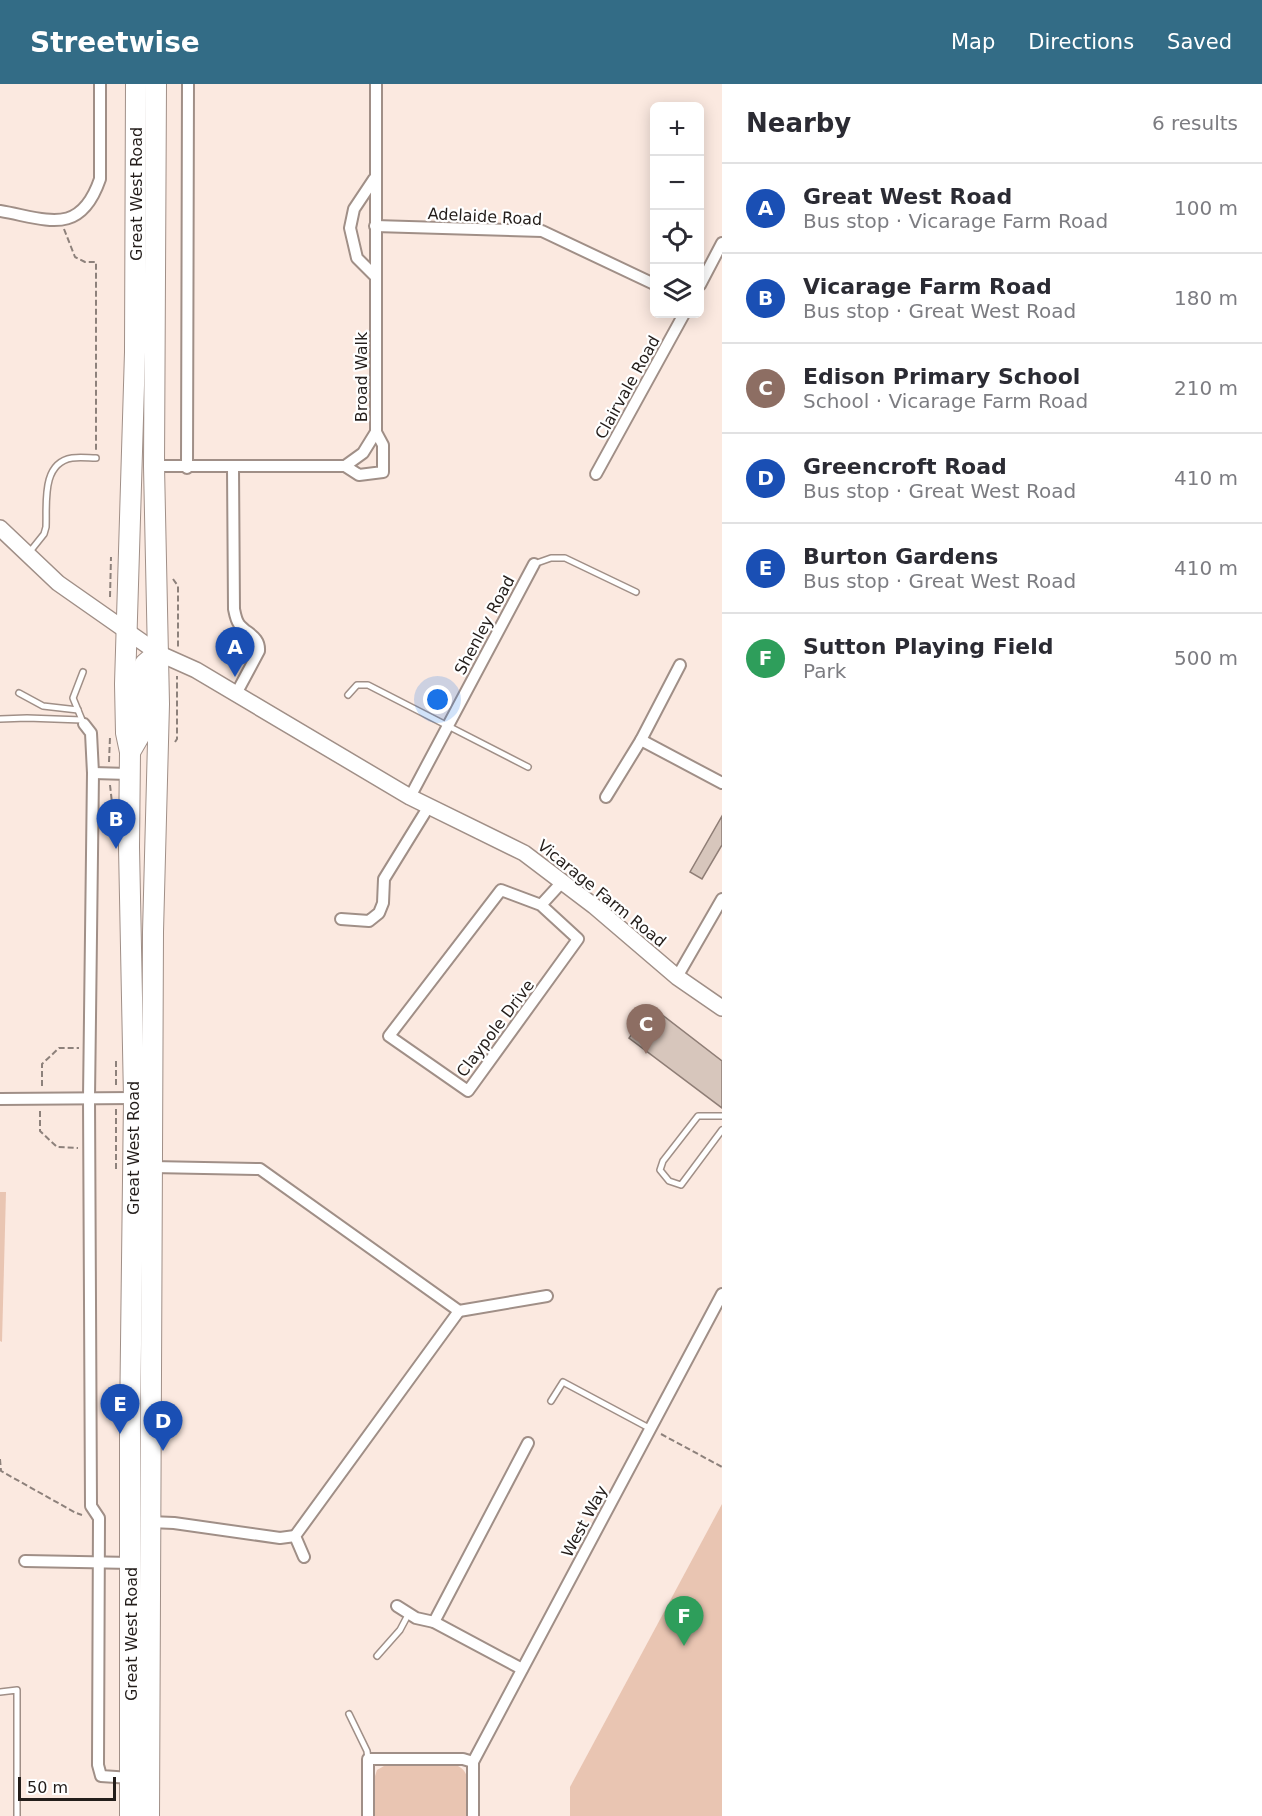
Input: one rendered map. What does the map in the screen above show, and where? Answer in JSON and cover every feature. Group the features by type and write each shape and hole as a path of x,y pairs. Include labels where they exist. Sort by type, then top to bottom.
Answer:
{"highway":[{"name":"Great West Road","path":"130,1816 132,1563 130,1426 134,1098 129,847 130,752 126,733 126,631 135,352 136,84"},
{"name":"Great West Road","path":"149,1816 153,932 159,704 154,466 156,84"},
{"path":"130,752 141,733 142,670 145,664 158,653"}],"street":[{"path":"0,212 55,221 74,217 86,208 95,194 100,179 100,84"},
{"path":"187,468 188,84"},
{"name":"Broad Walk","path":"345,466 363,453 376,432 376,84"},
{"path":"375,178 354,209 350,228 357,258 375,276"},
{"name":"Adelaide Road","path":"375,226 542,231 650,282"},
{"path":"704,276 722,243"},
{"name":"Clairvale Road","path":"596,474 682,318"},
{"path":"154,466 187,468 345,466 359,475 383,472 383,445 376,432"},
{"path":"233,468 234,609 240,624 257,639 260,645 236,694"},
{"name":"Vicarage Farm Road","path":"0,528 58,583 158,653 196,670 410,797 524,853 562,881 677,977 722,1008"},
{"name":"Shenley Road","path":"410,797 534,564"},
{"path":"606,797 641,740 680,665"},
{"path":"83,722 91,733 93,773 89,1148 91,1506 99,1518 100,1562 98,1765 101,1776 131,1778"},
{"path":"641,740 722,783"},
{"path":"93,773 129,774"},
{"path":"341,919 369,921 379,913 383,903 384,879 429,806"},
{"path":"541,905 562,881"},
{"name":"Claypole Drive","path":"501,890 541,905 578,939 468,1091 389,1036 501,890"},
{"path":"677,977 722,899"},
{"path":"0,1099 134,1098"},
{"path":"152,1167 260,1169 459,1311"},
{"name":"West Way","path":"473,1762 722,1294"},
{"path":"150,1522 174,1523 280,1538 295,1536 459,1311 547,1296"},
{"path":"434,1622 528,1443"},
{"path":"295,1536 304,1557"},
{"path":"25,1561 132,1563"},
{"path":"397,1606 416,1618 434,1622 522,1669"},
{"path":"368,1816 368,1760 463,1759 473,1762 473,1816"}],"lane":[{"path":"27,555 44,534 48,482 52,471 71,458 96,458"},
{"path":"534,564 550,558 565,558 636,592"},
{"path":"0,719 27,718 83,722 73,698 83,672"},
{"path":"348,695 357,685 368,685 528,767"},
{"path":"20,693 43,706 78,710"},
{"path":"722,1116 698,1116 663,1161 660,1170 669,1181 681,1185 722,1130"},
{"path":"551,1401 564,1382 650,1428"},
{"path":"377,1656 400,1630 409,1613"},
{"path":"0,1692 17,1690 17,1816"},
{"path":"349,1714 367,1750 368,1760"}],"path":[{"path":"62,220 67,241 75,256 85,262 96,262 96,458"},
{"path":"110,565 110,603"},
{"path":"178,586 178,649"},
{"path":"177,677 177,739"},
{"path":"89,1148 57,1147 40,1131 42,1064 58,1048 90,1048"},
{"path":"650,1428 722,1467"},
{"path":"0,1459 1,1471 76,1514 99,1518"}],"shaded area":[{"path":"0,1192 6,1192 2,1342 0,1341"},
{"path":"722,1504 722,1816 570,1816 570,1787"},
{"path":"384,1766 458,1766 463,1770 468,1781 468,1816 375,1816 375,1776 377,1770"}],"building":[{"path":"722,816 722,845 702,879 690,872"},
{"path":"652,1007 722,1061 722,1108 629,1038"}],"place":[{"name":"Great West Road","path":"235,677"},
{"name":"Vicarage Farm Road","path":"116,849"},
{"name":"Edison Primary School","path":"646,1054"},
{"name":"Burton Gardens","path":"120,1434"},
{"name":"Greencroft Road","path":"163,1451"},
{"name":"Sutton Playing Field","path":"684,1646"}]}
